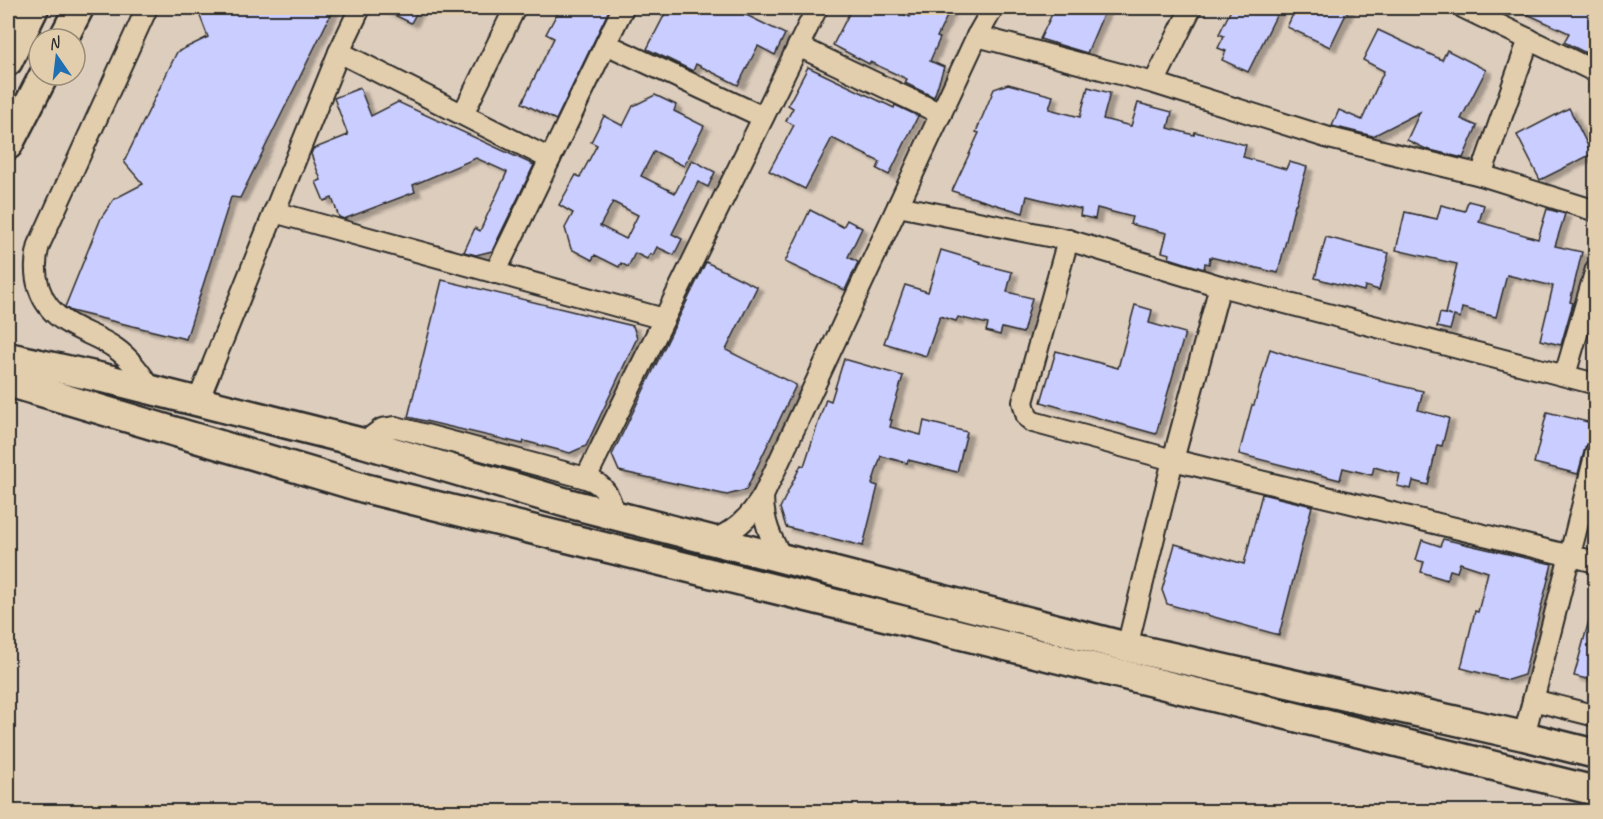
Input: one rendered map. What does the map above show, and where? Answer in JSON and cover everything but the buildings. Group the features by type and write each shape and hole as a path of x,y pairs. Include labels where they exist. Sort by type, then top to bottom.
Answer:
{"main road":[{"path":"8,61 34,8"},
{"path":"8,145 38,87"},
{"path":"8,341 19,347 86,362 97,367 112,380"},
{"path":"8,357 112,380 363,443 615,516 1127,647 1596,754"},
{"path":"8,382 376,491 1596,791"}],"street":[{"path":"147,8 39,245 35,267 43,299 56,315 73,326 102,339 121,352 140,371 152,390"},
{"path":"198,401 339,52 360,8"},
{"path":"463,114 515,8"},
{"path":"495,273 623,8"},
{"path":"586,478 817,8"},
{"path":"710,541 726,535 740,525 752,513 763,496 977,36 993,8"},
{"path":"1154,83 1191,8"},
{"path":"1464,8 1596,72"},
{"path":"977,36 1154,83 1329,138 1481,175 1596,211"},
{"path":"1481,175 1529,39"},
{"path":"606,44 763,117"},
{"path":"798,46 941,114"},
{"path":"339,52 550,159"},
{"path":"898,206 1068,240 1220,286 1596,384"},
{"path":"274,212 664,319"},
{"path":"1068,240 1025,395 1024,410 1027,417 1040,425 1173,460 1596,562"},
{"path":"1564,375 1596,269"},
{"path":"1127,647 1173,460 1220,286"},
{"path":"363,443 382,429 396,428 586,478 597,482 607,492 615,516"},
{"path":"1524,736 1596,452"},
{"path":"763,496 763,515 768,531 784,560"},
{"path":"1533,700 1596,716"}]}
